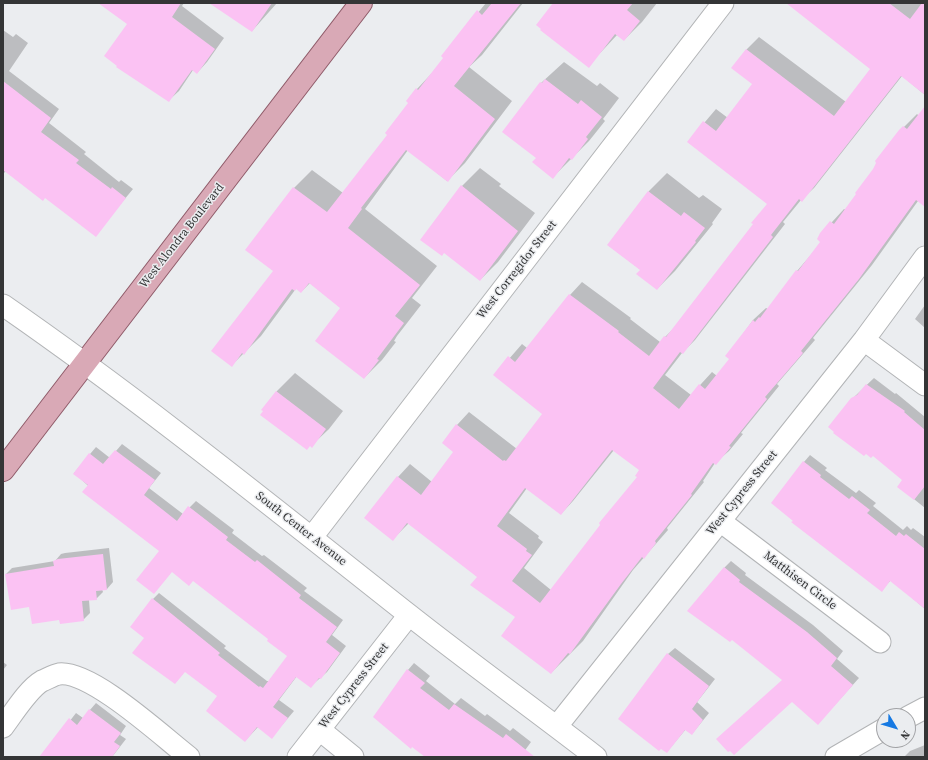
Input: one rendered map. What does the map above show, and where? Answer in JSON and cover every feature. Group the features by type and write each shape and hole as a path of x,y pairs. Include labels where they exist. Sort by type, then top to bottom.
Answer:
{"main road":[{"name":"West Alondra Boulevard","path":"3,470 85,361 361,3"}],"street":[{"name":"West Corregidor Street","path":"312,537 723,3"},
{"name":"West Cypress Street","path":"557,726 864,340 925,257"},
{"name":"South Center Avenue","path":"3,305 85,361 312,537 409,615 596,757"},
{"path":"864,340 925,385"},
{"name":"Matthisen Circle","path":"720,521 880,642"},
{"name":"West Cypress Street","path":"298,757 409,615"},
{"path":"3,728 26,697 41,682 60,674 79,677 103,690 189,757"},
{"path":"320,730 354,757"},
{"path":"836,757 876,734"}],"building":[{"path":"98,3 181,3 172,17 215,49 197,74 192,70 169,102 116,67 117,66 104,56 127,24"},
{"path":"209,3 272,3 252,32"},
{"path":"492,3 521,3 454,86 495,119 448,182 406,150 361,208 362,209 348,228 420,285 395,316 404,323 377,359 379,360 364,379 315,341 340,308 309,283 301,293 296,289 295,291 292,289 244,355 242,353 232,367 211,351 273,271 245,250 293,187 327,212 387,135 385,133 408,103 406,101 416,88 418,90 443,58 441,56 477,10 482,15"},
{"path":"553,3 633,3 627,10 640,21 624,41 615,34 589,68 540,30 541,29 536,25"},
{"path":"786,3 889,3 910,19 922,3 925,3 925,95 901,76 802,202 799,199 771,235 773,237 683,354 680,352 653,388 679,409 699,384 705,389 729,359 725,356 753,320 755,322 759,317 760,318 796,270 798,271 820,242 817,239 820,233 830,221 834,224 873,169 876,163 875,161 899,130 903,126 907,129 925,106 925,207 916,200 859,279 801,351 803,353 765,397 767,399 729,446 731,447 716,465 713,463 691,494 692,495 655,541 656,543 644,559 642,557 570,654 568,653 551,674 501,636 515,617 470,585 477,577 407,523 393,541 364,518 397,476 421,495 453,452 442,443 456,424 503,461 506,461 542,414 493,375 508,356 515,362 569,294 619,331 618,332 649,356 664,336 666,337 753,224 751,223 767,204 687,142 703,121 716,131 752,84 731,68 746,49 834,116 870,69","holes":["612,450 639,470 635,476 637,477 599,523 600,525 540,603 512,581 532,555 526,551 527,549 497,526 525,488 561,515"]},
{"path":"545,79 578,104 581,100 602,117 586,137 588,139 572,160 569,158 553,179 532,162 536,158 502,132 540,82 542,83"},
{"path":"3,81 51,118 41,132 79,160 76,163 111,189 112,187 126,198 96,237 45,198 43,201 3,170"},
{"path":"461,185 518,231 480,281 444,253 442,256 420,240"},
{"path":"648,191 681,216 684,212 705,228 695,241 696,242 657,290 636,274 640,270 607,245"},
{"path":"866,384 905,411 904,412 925,430 925,486 914,500 897,487 902,480 873,456 871,458 866,454 864,456 833,433 834,432 828,427 851,398 857,395"},
{"path":"276,391 326,429 312,448 310,446 307,450 260,415 263,411 261,410"},
{"path":"115,450 155,480 144,495 177,521 188,506 228,537 226,540 255,562 257,560 301,595 299,598 337,627 326,642 340,653 321,679 319,678 311,688 296,677 273,707 288,718 272,739 257,727 245,742 206,711 217,696 185,672 175,684 132,653 144,638 130,627 152,598 220,653 218,655 259,687 260,686 263,688 287,656 267,641 268,639 193,581 189,586 172,572 154,594 136,580 159,551 82,492 88,485 73,474 89,453 103,464"},
{"path":"803,461 821,475 820,477 849,499 852,496 870,510 867,513 896,536 899,532 904,536 906,534 925,549 925,609 890,581 882,592 791,522 793,521 771,503"},
{"path":"103,554 107,590 96,591 97,600 82,601 84,621 60,624 59,620 32,624 29,607 11,610 5,574 54,566 53,561 58,559"},
{"path":"724,567 740,580 739,582 807,632 837,658 831,666 853,685 818,725 792,702 734,755 730,751 728,752 716,739 782,680 732,640 730,642 687,611"},
{"path":"667,653 709,686 692,709 703,720 692,735 685,730 667,753 661,749 659,751 618,719"},
{"path":"407,669 425,683 420,688 449,710 454,704 503,738 506,734 535,757 425,757 412,747 411,749 373,717"},
{"path":"89,709 121,733 114,742 120,746 112,757 39,757 69,718 77,725"}]}
